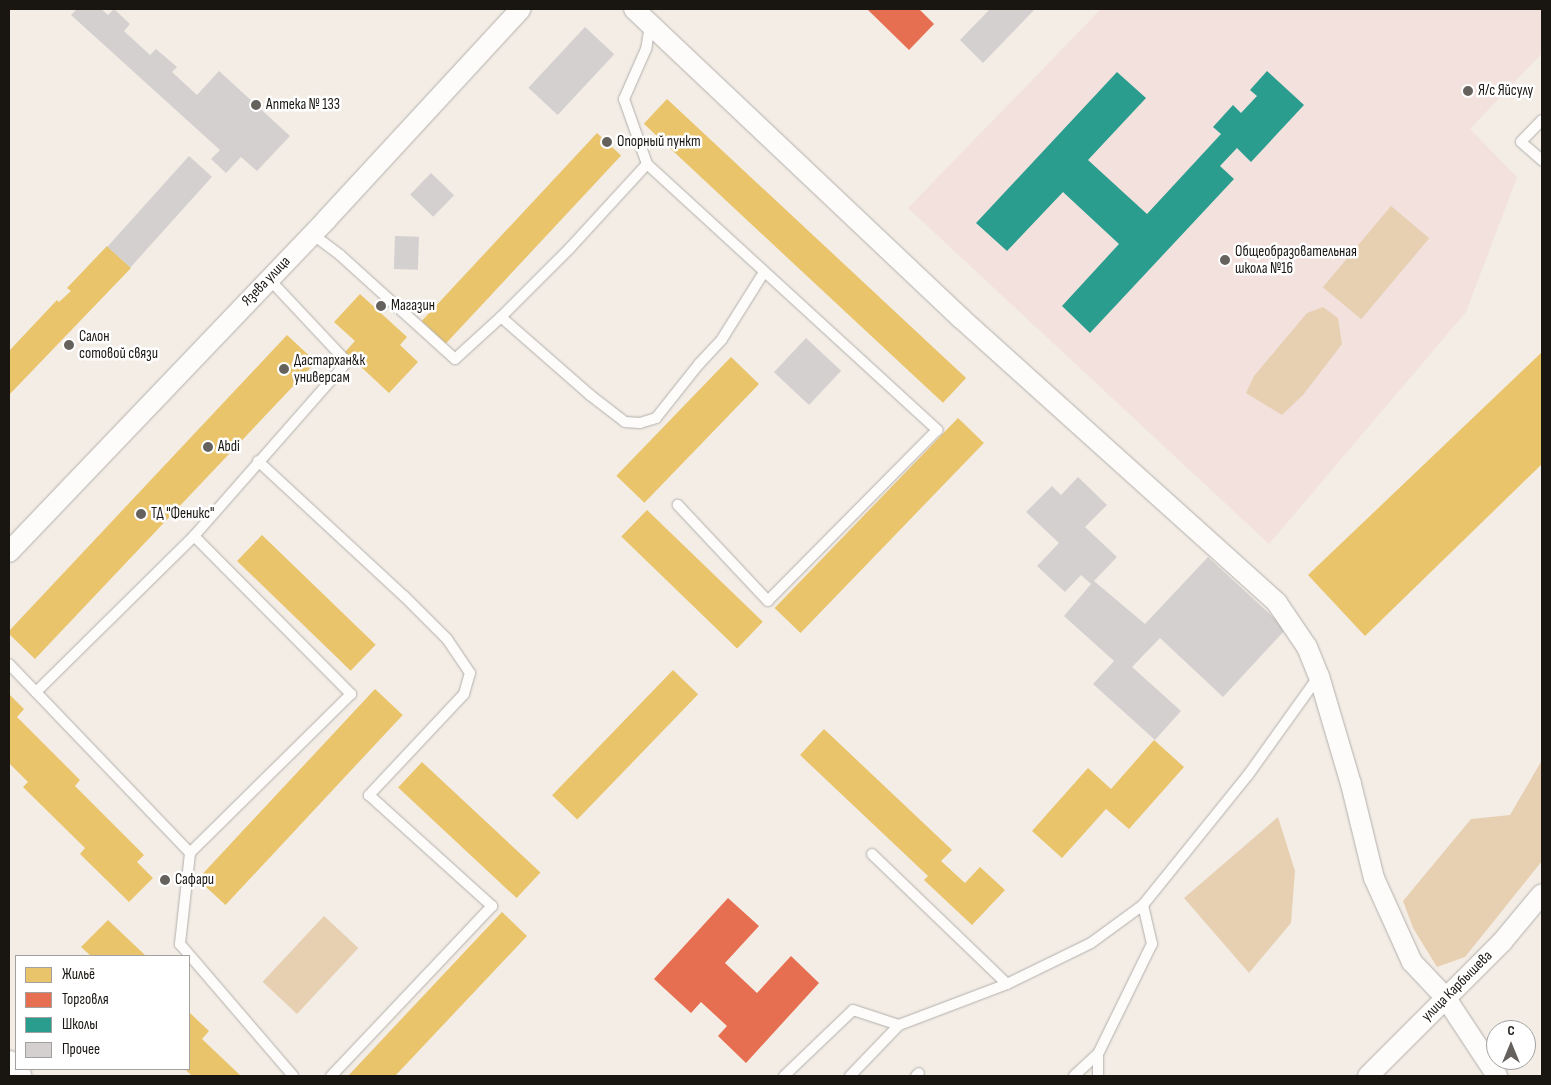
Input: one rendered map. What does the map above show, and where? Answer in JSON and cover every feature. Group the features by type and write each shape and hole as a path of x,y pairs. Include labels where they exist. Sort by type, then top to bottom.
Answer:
{"main road":[{"path":"9,1065 17,1076"}],"street":[{"name":"Язева улица","path":"9,552 521,9"},
{"path":"634,9 869,228 962,319 1277,603 1307,647 1319,676 1351,784 1374,878 1412,962 1445,997 1497,1076"},
{"name":"улица Карбышева","path":"1368,1076 1502,942 1542,894"}],"lane":[{"path":"650,25 646,49 624,99 647,164 937,430 768,601 678,505"},
{"path":"1542,120 1521,142 1542,160"},
{"path":"311,233 340,255 455,359 501,317 570,248 647,164"},
{"path":"501,317 590,395 625,422 640,423 656,418 699,364 722,339 764,272"},
{"path":"36,692 194,536 347,362 268,278"},
{"path":"258,461 404,596 448,640 470,673 464,694 369,795 492,906 331,1076"},
{"path":"189,955 180,944 190,853 352,694 194,536"},
{"path":"9,664 190,853"},
{"path":"850,1076 899,1025 1007,984 1091,943 1143,905 1248,775 1319,676"},
{"path":"872,854 1007,984"},
{"path":"1074,1076 1098,1054 1152,944 1143,905"},
{"path":"190,956 293,1076"},
{"path":"784,1076 853,1010 899,1025"},
{"path":"1098,1054 1098,1076"}],"shaded area":[{"name":"Общеобразовательная школа №16","path":"1101,9 1542,9 1542,53 1470,129 1517,177 1466,312 1269,544 908,208"},
{"path":"1391,206 1429,238 1361,319 1323,287"},
{"path":"1323,307 1338,318 1342,344 1303,395 1282,415 1246,393 1254,376 1307,313"},
{"path":"1542,760 1542,861 1465,957 1437,967 1413,928 1403,901 1471,819 1510,815"},
{"path":"1278,817 1295,871 1291,923 1249,973 1184,898"},
{"path":"324,916 358,948 297,1014 263,982"}],"building: Жильё":[{"path":"667,99 966,378 943,403 644,124"},
{"path":"597,133 621,156 446,343 422,321"},
{"path":"107,246 131,268 9,395 9,351 57,300 59,302 71,291 67,288"},
{"path":"360,294 407,337 400,345 418,362 389,393 345,352 355,341 334,322"},
{"path":"287,335 316,362 35,659 9,634 9,631"},
{"path":"1542,352 1542,464 1365,636 1308,575"},
{"path":"731,357 759,384 644,503 616,476"},
{"path":"958,418 984,443 801,633 775,608"},
{"path":"647,510 763,622 737,648 621,537"},
{"path":"262,535 376,645 351,671 237,561"},
{"path":"673,670 698,694 577,819 552,795"},
{"path":"375,689 403,715 225,905 198,879"},
{"path":"9,694 24,709 17,717 80,780 75,786 144,855 137,862 153,878 129,902 80,854 85,848 23,787 28,782 9,763"},
{"path":"824,729 952,850 941,861 965,883 980,867 1005,890 972,925 924,880 928,876 800,755"},
{"path":"1154,740 1184,767 1129,829 1106,809 1062,858 1032,831 1088,768 1111,789"},
{"path":"422,762 540,872 517,898 398,788"},
{"path":"502,912 527,936 395,1076 348,1076"},
{"path":"108,920 145,955 90,955 81,947"},
{"path":"190,1013 209,1031 202,1039 241,1076 192,1076 186,1070 190,1070"}],"building: Торговля":[{"path":"867,9 919,9 934,24 909,50"},
{"path":"728,898 759,926 725,963 757,993 791,956 819,983 746,1063 718,1036 727,1026 701,1002 691,1013 654,979"}],"building: Школы":[{"name":"Общеобразовательная школа №16","path":"1267,71 1304,105 1251,162 1237,148 1220,166 1234,179 1090,333 1062,306 1119,244 1063,192 1007,251 976,223 1117,72 1146,98 1088,160 1147,214 1221,134 1213,127 1233,105 1241,113 1257,96 1250,90"}],"building: Прочее":[{"path":"77,9 101,9 108,15 114,9 130,24 124,31 150,55 156,49 177,67 172,72 197,95 219,71 290,136 257,171 241,157 226,173 211,159 220,150 71,15"},
{"path":"990,9 1035,9 983,63 960,40"},
{"path":"585,27 614,54 558,115 528,88"},
{"path":"189,156 212,177 130,267 107,247"},
{"path":"431,173 454,195 433,217 410,195"},
{"path":"395,236 419,237 418,270 394,269"},
{"path":"806,338 841,371 809,405 774,372"},
{"path":"1078,477 1107,505 1085,527 1117,557 1094,581 1145,624 1208,557 1286,629 1223,697 1160,638 1132,667 1181,711 1155,740 1093,684 1114,661 1064,616 1091,584 1081,575 1065,592 1037,566 1059,543 1026,512 1052,486 1061,495"}],"place":[{"name":"Я/c Яйсулу","path":"1468,91"},
{"name":"Аптека № 133","path":"256,105"},
{"name":"Опорный пункт","path":"607,142"},
{"name":"Общеобразовательная школа №16","path":"1225,260"},
{"name":"Магазин","path":"381,306"},
{"name":"Салон сотовой связи","path":"69,345"},
{"name":"Дастархан&к универсам","path":"284,369"},
{"name":"Abdi","path":"208,447"},
{"name":"ТД \"Феникс\"","path":"141,514"},
{"name":"Сафари","path":"165,880"}]}
